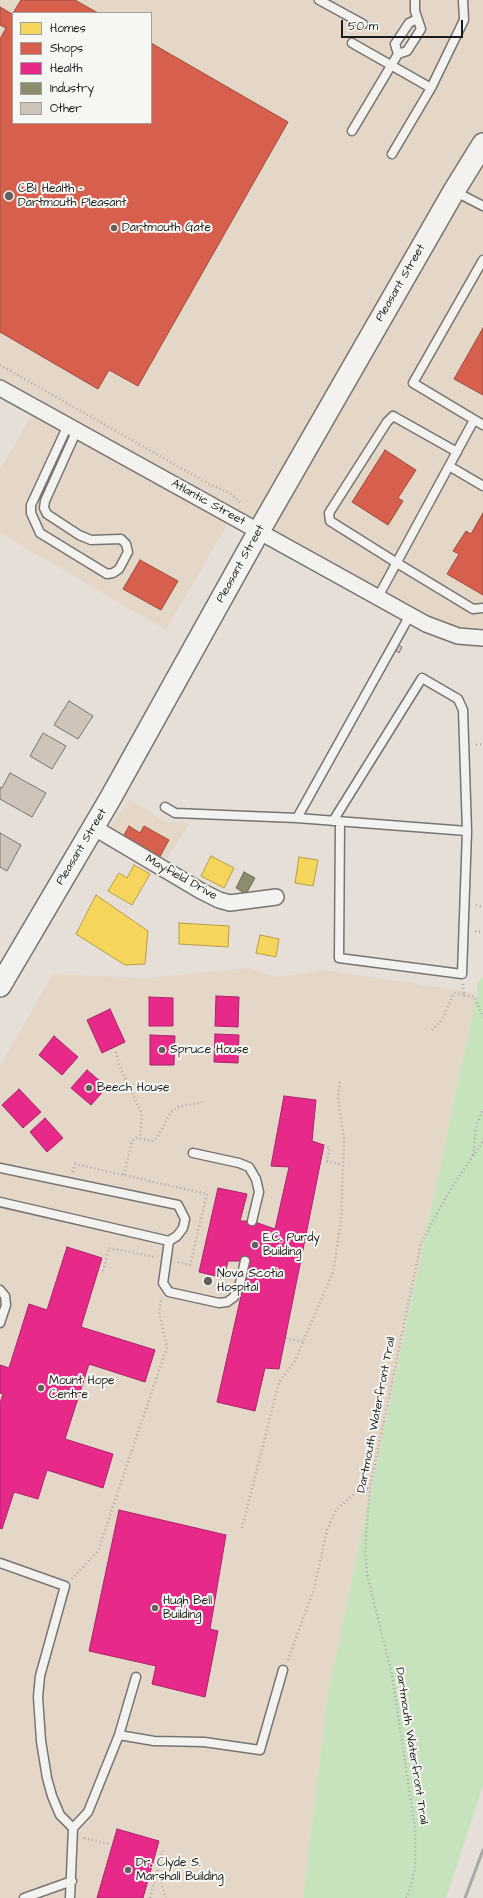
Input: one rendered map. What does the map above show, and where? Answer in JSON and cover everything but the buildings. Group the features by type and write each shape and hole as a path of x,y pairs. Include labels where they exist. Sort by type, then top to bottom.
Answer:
{"main road":[{"name":"Pleasant Street","path":"0,986 93,827 258,530 454,191 483,144"}],"street":[{"name":"Atlantic Street","path":"0,388 426,624 458,636 483,638"},
{"name":"Mayfield Drive","path":"93,827 201,891 219,900 230,903 276,897"}],"lane":[{"path":"319,0 363,24"},
{"path":"352,131 398,54 407,51 421,29 415,11 415,0"},
{"path":"392,154 431,88 464,20 463,0"},
{"path":"398,54 395,44 409,23 417,19"},
{"path":"352,44 431,88"},
{"path":"454,191 483,206"},
{"path":"483,260 413,383 483,426"},
{"path":"457,452 393,416 387,422 329,513 330,520 473,609 483,608"},
{"path":"378,597 474,420"},
{"path":"73,428 45,501 44,508 47,514 79,535 91,540 121,539 126,544 128,552 119,570 113,573 107,574 40,533 31,513 32,505 73,428"},
{"path":"449,466 483,486"},
{"path":"297,818 410,615"},
{"path":"422,678 458,699 463,710 467,831 462,974 339,958 336,821 422,678"},
{"path":"165,807 175,813 297,818 467,831"},
{"path":"193,1153 239,1163 249,1167 256,1179 259,1192 252,1221"},
{"path":"0,1168 178,1205 185,1219 183,1228 177,1236 169,1241 0,1202"},
{"path":"169,1241 163,1283 169,1292 219,1303 227,1302 234,1297 240,1283 245,1261"},
{"path":"0,1290 5,1296 6,1305 0,1322"},
{"path":"0,1563 65,1586 40,1676 38,1697 41,1741 46,1778 60,1815 74,1831"},
{"path":"119,1736 154,1741 204,1742 260,1750 283,1670"},
{"path":"70,1898 74,1831 88,1812 119,1736 136,1677"},
{"path":"24,1898 72,1881"}],"path":[{"path":"0,365 209,484 230,493 240,502 258,530"},
{"path":"432,1030 442,1020 454,993"},
{"path":"464,995 474,997 483,1017"},
{"path":"116,1052 120,1067 142,1114 140,1139"},
{"path":"242,1528 280,1382 295,1361 333,1272 341,1221 344,1138 338,1100 340,1079"},
{"path":"124,1175 132,1141 140,1139 152,1141 157,1138 171,1112 178,1107 202,1102"},
{"path":"473,1156 476,1127 483,1109"},
{"name":"Dartmouth Waterfront Trail","path":"406,1898 415,1869 415,1828 392,1675 367,1574 365,1550 370,1488 421,1243 450,1190 483,1141"},
{"path":"324,1145 330,1148 327,1161 342,1164"},
{"path":"72,1174 75,1164 207,1194 190,1264 109,1248 103,1271"},
{"path":"65,1586 98,1551 167,1347 159,1312 165,1288"},
{"path":"286,1338 303,1342"},
{"path":"283,1670 314,1589 327,1530 336,1510 355,1493 370,1488"},
{"path":"74,1831 109,1844"},
{"path":"150,1898 154,1877 163,1850"},
{"path":"154,1877 159,1878 166,1898"}],"shaded area":[{"path":"0,0 483,0 483,639 462,646 421,621 231,518 166,630 0,533 0,469 38,405 0,390"},
{"path":"130,799 165,822 190,823 161,867 105,834"},
{"name":"Nova Scotia Hospital","path":"249,968 278,977 324,970 477,993 328,1692 303,1898 0,1898 0,1066 53,974 145,978"}],"green space":[{"path":"483,977 483,1786 446,1898 303,1898 328,1692 477,993 477,984"}],"railway":[{"path":"465,1898 483,1850"}],"place":[{"name":"CBI Health - Dartmouth Pleasant","path":"9,196"},
{"name":"Dartmouth Gate","path":"114,228"},
{"name":"Spruce House","path":"162,1050"},
{"name":"Beech House","path":"89,1088"},
{"name":"E.C. Purdy Building","path":"255,1245"},
{"name":"Nova Scotia Hospital","path":"208,1281"},
{"name":"Mount Hope Centre","path":"41,1388"},
{"name":"Hugh Bell Building","path":"155,1608"},
{"name":"Dr. Clyde S. Marshall Building","path":"128,1870"}]}
